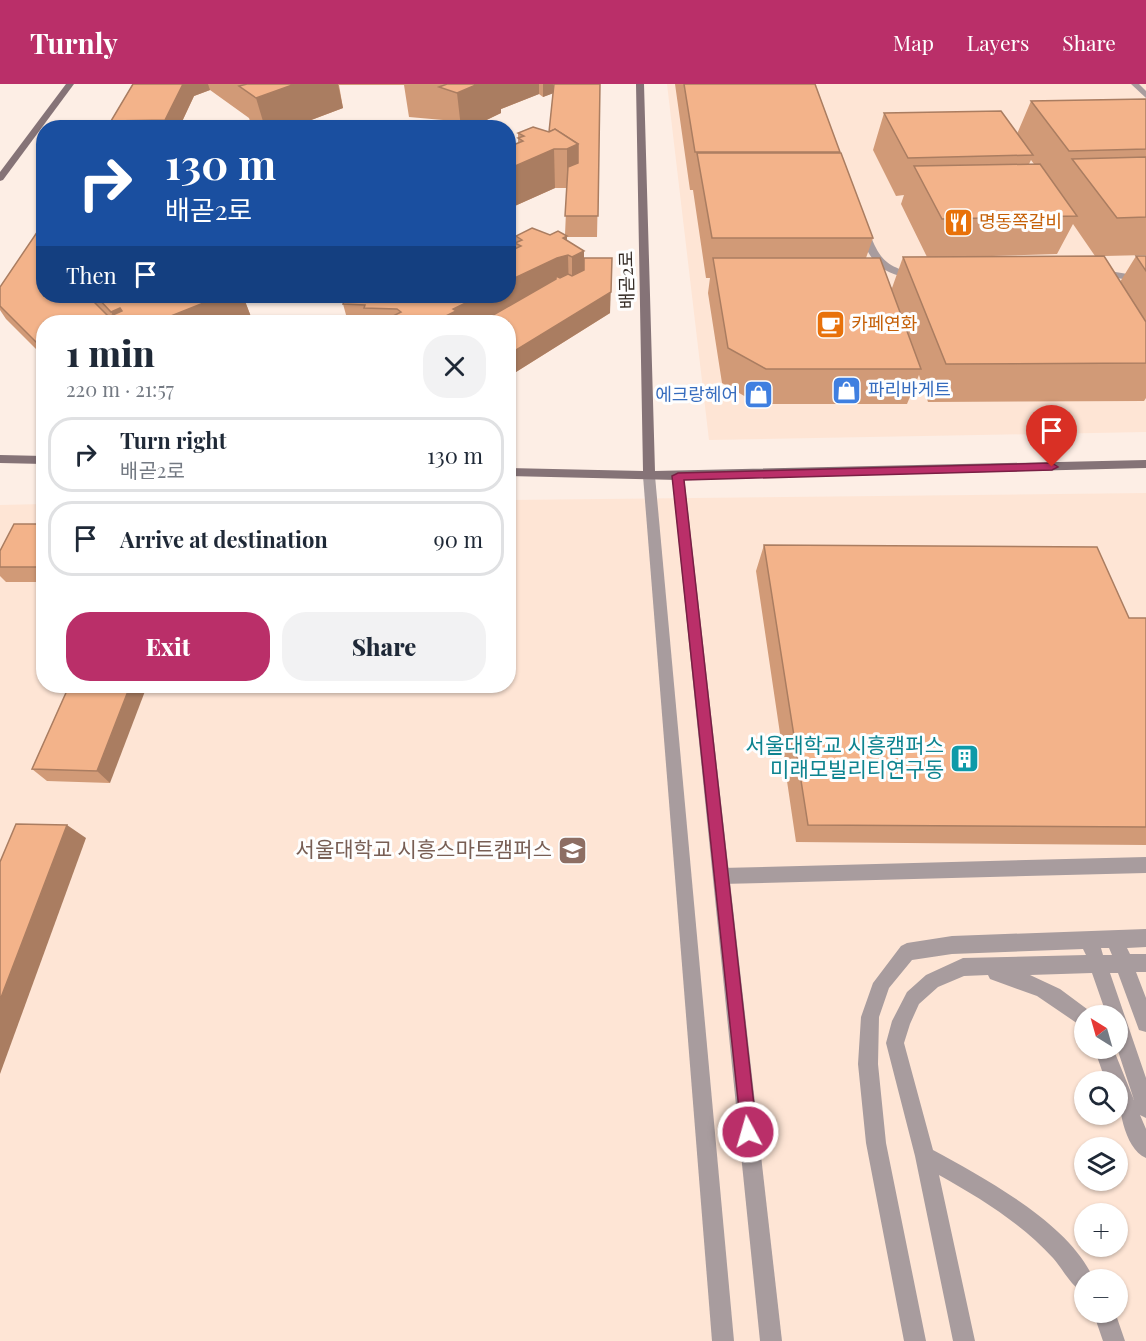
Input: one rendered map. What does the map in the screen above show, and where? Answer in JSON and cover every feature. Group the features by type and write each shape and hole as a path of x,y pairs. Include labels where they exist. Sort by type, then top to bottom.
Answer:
{"street":[{"path":"43,120 70,84"},
{"name":"배곧2로","path":"640,84 649,476"},
{"path":"1135,84 1146,96"},
{"path":"0,178 36,130"},
{"path":"858,217 875,261 898,273 929,279"},
{"path":"1088,272 1146,280"},
{"path":"1,459 36,460"},
{"path":"516,472 678,476 1146,464"},
{"path":"649,476 723,1341"},
{"path":"678,476 771,1341"},
{"path":"721,876 1146,865"},
{"path":"915,1341 876,1143 868,1064 870,1017 882,983 908,952 951,945 1146,938"},
{"path":"1115,939 1146,1023"},
{"path":"1089,940 1112,1005"},
{"path":"964,1341 925,1156 895,1043 901,1021 913,998 932,981 963,967 1146,963"},
{"path":"963,967 1023,979 1061,998 1074,1010"},
{"path":"1128,1052 1146,1108"},
{"path":"1128,1110 1146,1148"},
{"path":"925,1156 1033,1223 1076,1269"},
{"path":"1108,1323 1114,1341"}],"shaded area":[{"path":"667,84 1146,84 1146,432 709,440"},
{"name":"서울대학교 시흥스마트캠퍼스","path":"1146,493 1146,1341 0,1341 0,505 36,504 36,693 516,693 516,500"}],"building":[{"path":"133,84 183,84 165,120 112,120"},
{"path":"295,84 256,98 239,86"},
{"path":"447,84 478,84 457,93 439,87"},
{"path":"554,84 600,84 598,216 565,216 568,167 578,163 578,144 555,129 549,132"},
{"path":"684,84 815,84 840,152 695,152"},
{"path":"1146,99 1146,149 1069,151 1031,101"},
{"path":"1001,111 1033,155 908,158 884,113"},
{"path":"533,127 549,132 555,129 578,144 567,149 554,149 516,166 516,144 523,141 518,138 524,136 518,133"},
{"path":"697,153 841,153 873,238 712,238"},
{"path":"1146,157 1146,217 1117,218 1072,159"},
{"path":"1040,164 1077,216 942,219 914,166"},
{"path":"532,228 550,235 558,231 567,236 563,238 584,251 572,257 568,255 557,258 516,277 516,248 521,246 516,243 522,240 516,236"},
{"path":"36,234 36,303 95,303 107,315 36,315 36,342 0,306 0,287"},
{"path":"1104,256 1146,322 1146,363 946,364 903,257"},
{"path":"1136,256 1146,256 1146,271"},
{"path":"584,258 612,258 611,292 516,350 516,315 493,315 556,279 556,276 560,278 568,274 572,276 584,270"},
{"path":"713,258 880,258 921,369 766,369 728,348"},
{"path":"103,303 204,303 174,315 113,315 122,311 120,308 111,312"},
{"path":"465,303 453,309 456,311 448,315 395,315 401,312 397,309 364,308 365,305 343,304"},
{"path":"14,524 36,524 36,567 0,567 0,551"},
{"name":"서울대학교 시흥캠퍼스 미래모빌리티연구동","path":"764,545 1097,547 1129,618 1146,618 1146,827 808,825"},
{"path":"66,693 127,693 97,771 32,769"},
{"path":"16,824 67,825 0,1000 0,862"}],"place":[{"name":"명동쪽갈비","path":"958,222"},
{"name":"카페연화","path":"830,324"},
{"name":"파리바게트","path":"847,390"},
{"name":"에크랑헤어","path":"759,395"},
{"name":"서울대학교 시흥캠퍼스 미래모빌리티연구동","path":"965,758"},
{"name":"서울대학교 시흥스마트캠퍼스","path":"573,850"}],"route":[{"path":"748,1132 678,476 1052,467"}]}
